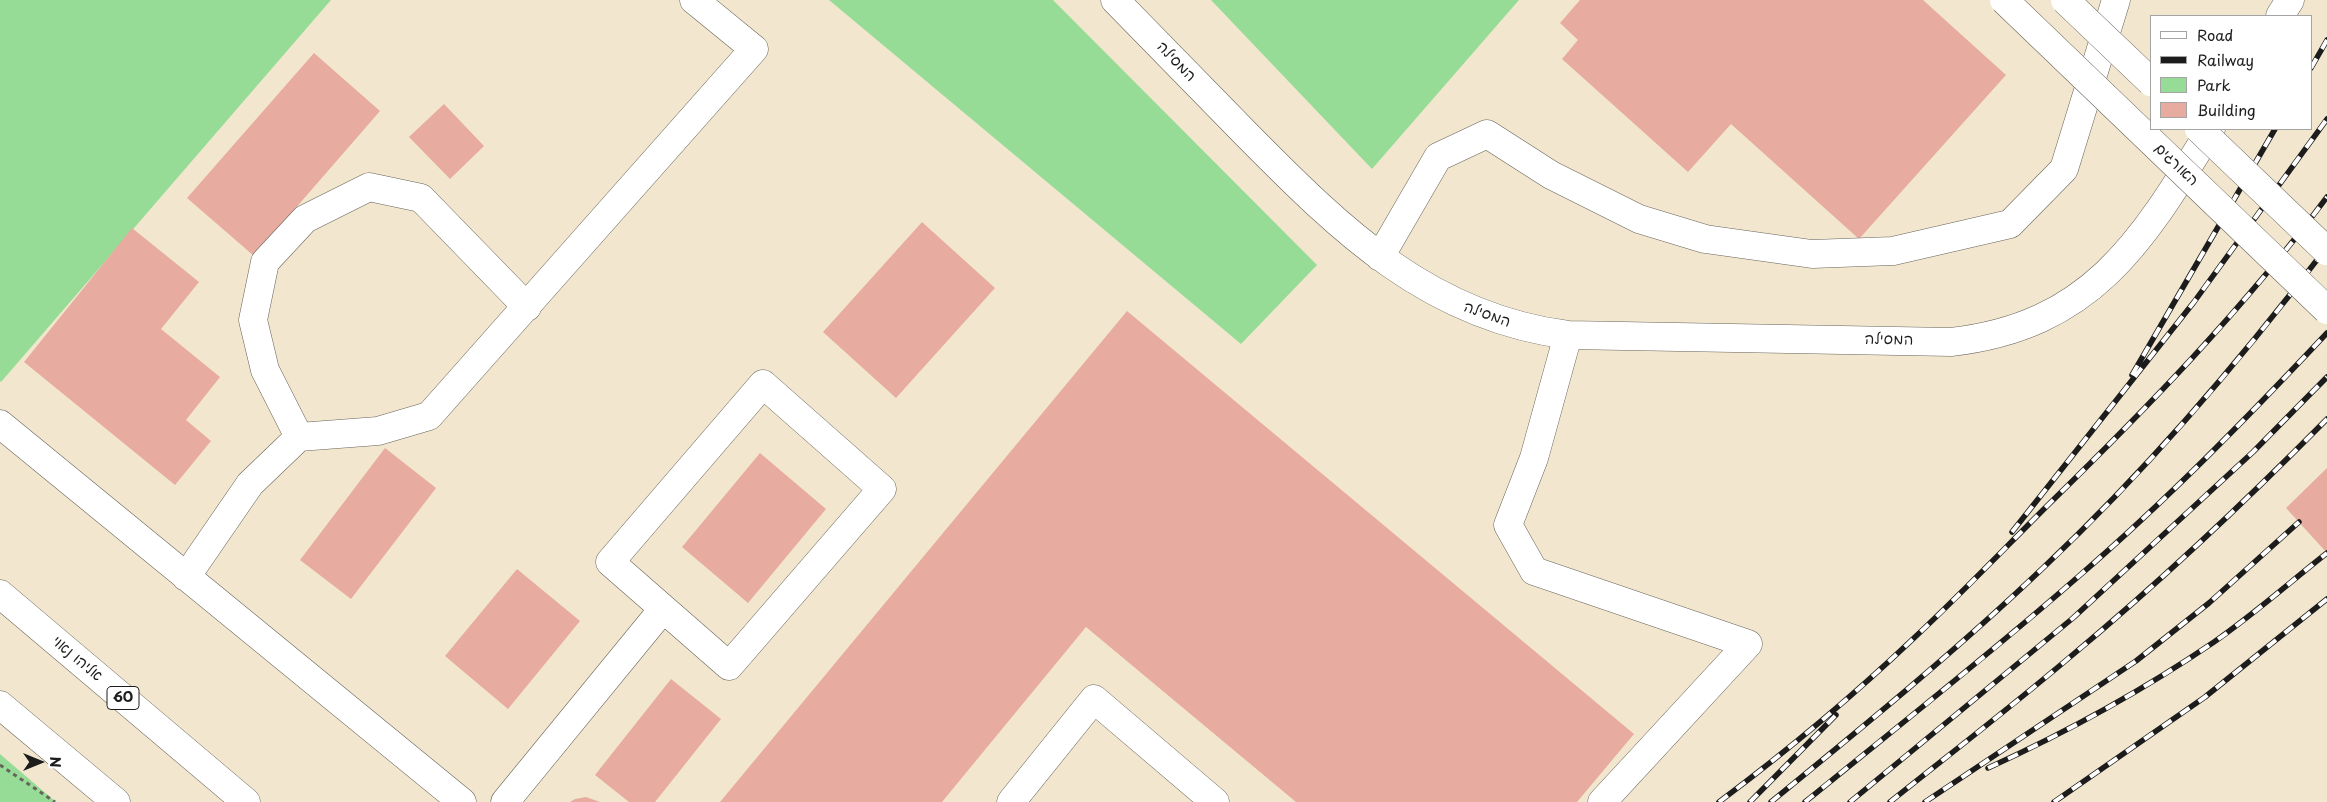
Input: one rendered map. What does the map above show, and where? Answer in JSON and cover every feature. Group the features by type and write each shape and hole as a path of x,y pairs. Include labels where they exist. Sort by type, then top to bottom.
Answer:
{"main road":[{"path":"186,577 250,484 299,437 378,431 430,416 754,50 694,0"},
{"name":"המסילה","path":"1115,0 1312,202 1380,257 1429,289 1482,314 1539,331 1568,335 1951,342 2000,334 2045,318 2086,292 2106,275 2144,233 2162,208 2210,130"},
{"name":"האורגים","path":"2004,0 2327,310"},
{"path":"2065,0 2150,81"},
{"path":"1380,257 1438,158 1488,134 1551,175 1638,219 1705,239 1812,254 1893,251 2010,224 2064,169 2116,0"},
{"path":"2281,15 2290,0"},
{"path":"2200,130 2327,252"},
{"path":"299,437 264,370 253,320 264,262 305,219 369,187 421,198 527,307"},
{"path":"1568,335 1534,458 1508,524 1534,571 1748,644 1602,802"},
{"path":"763,384 882,489 729,666 663,609 610,562 763,384"},
{"path":"0,424 462,802"},
{"name":"אליהו נאוי","path":"0,594 246,802"},
{"path":"505,802 663,609"},
{"path":"1011,802 1094,699 1215,802"},
{"path":"0,705 116,802"}],"path":[{"path":"0,765 55,802"}],"green space":[{"path":"0,0 331,0 1,382 0,381"},
{"path":"829,0 1053,0 1317,265 1241,344"},
{"path":"1211,0 1519,0 1372,169"},
{"path":"0,754 56,802 0,802"}],"building":[{"path":"1580,0 1923,0 2006,75 1859,239 1731,124 1688,172 1562,59 1578,40 1560,23"},
{"path":"314,53 380,111 254,256 187,198"},
{"path":"444,104 484,146 450,179 409,137"},
{"path":"922,222 995,288 896,398 823,332"},
{"path":"132,228 199,282 161,329 220,377 186,420 211,441 175,485 24,362"},
{"path":"1127,311 1634,734 1577,802 1296,802 1086,627 942,802 720,802"},
{"path":"385,448 436,488 351,599 300,560"},
{"path":"760,453 826,509 748,603 682,547"},
{"path":"2327,468 2327,553 2286,508"},
{"path":"517,569 580,621 508,709 445,656"},
{"path":"671,679 721,719 655,802 629,802 595,775"},
{"path":"586,797 600,802 570,802 575,799"}],"railway":[{"path":"2312,66 2327,40"},
{"path":"2012,532 2194,302 2327,119"},
{"path":"2132,375 2274,130"},
{"path":"1719,802 1770,763 1843,702 1891,660 1964,590 2193,358 2262,279 2327,197"},
{"path":"1771,802 1944,658 2011,598 2082,530 2120,492 2192,413 2261,331 2327,247"},
{"path":"1805,802 2012,634 2112,547 2206,458 2327,333"},
{"path":"1850,802 2073,618 2253,452 2327,377"},
{"path":"1890,802 2104,629 2265,481 2327,419"},
{"path":"1925,802 2136,661 2209,603 2299,522"},
{"path":"1988,768 2104,710 2187,660 2243,621 2327,553"},
{"path":"2054,802 2205,697 2327,599"},
{"path":"1750,802 1836,715"}]}
